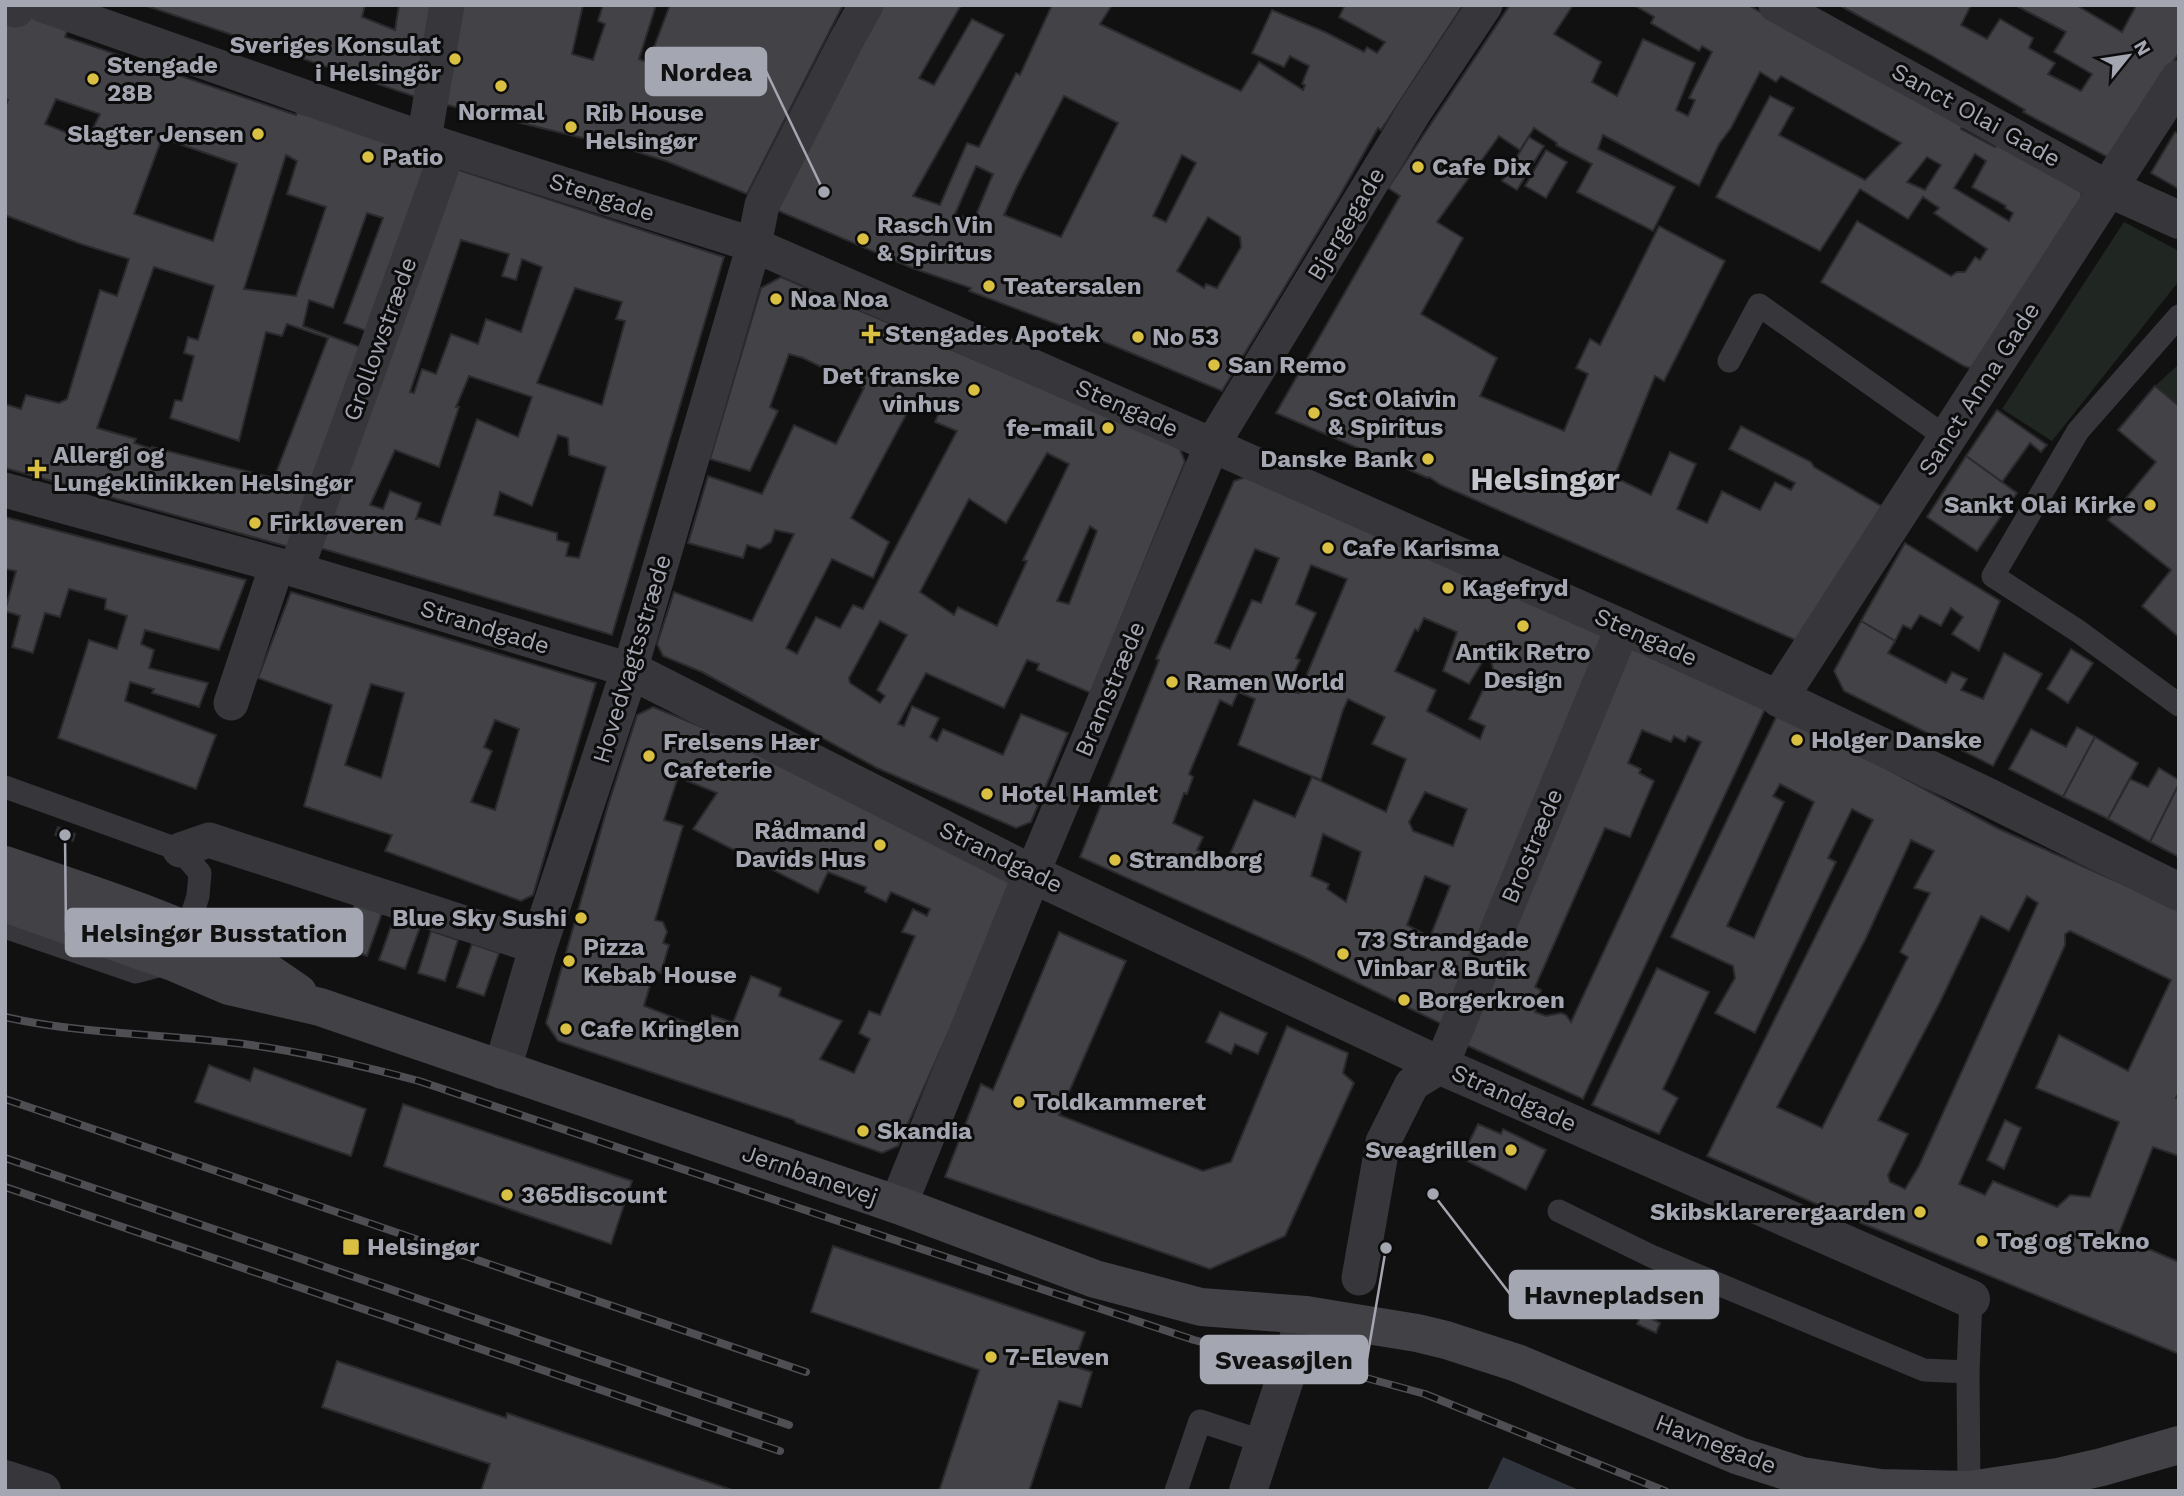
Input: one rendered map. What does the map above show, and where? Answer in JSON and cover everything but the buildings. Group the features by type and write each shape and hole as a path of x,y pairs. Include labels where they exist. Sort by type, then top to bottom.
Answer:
{"main road":[{"name":"Jernbanevej","path":"5,865 180,946 229,986 320,1007 898,1205 1095,1279 1200,1307 1306,1315"},
{"name":"Jernbanevej","path":"5,903 180,946"},
{"name":"Havnegade","path":"1306,1315 1417,1333 1475,1348 1739,1456 1802,1476 1880,1488 1969,1490 2058,1477 2179,1445"}],"street":[{"name":"Grollowstræde","path":"231,703 286,568 437,144 447,5"},
{"name":"Hovedvagtsstræde","path":"502,1070 538,947 630,670 754,245 762,205 866,5"},
{"name":"Bjergegade","path":"1212,445 1416,109 1485,5"},
{"name":"Sanct Olai Gade","path":"1776,5 2108,188 2179,220"},
{"name":"Stengade","path":"26,7 437,144 754,245 1623,627 1988,797 2179,892"},
{"name":"Sanct Anna Gade","path":"1779,698 2179,79"},
{"name":"Bramstræde","path":"898,1205 1032,874 1212,445"},
{"name":"Strandgade","path":"5,490 286,568 630,670 1032,874 1441,1066 1971,1299"},
{"name":"Brostræde","path":"1441,1066 1623,627"},
{"path":"180,850 209,840 538,947"},
{"path":"1359,1278 1382,1142 1412,1084 1441,1066"},
{"path":"1248,1491 1306,1315"},
{"path":"5,1479 42,1491"}],"lane":[{"path":"1729,360 1759,305 1947,438"},
{"path":"2179,316 2078,432 1993,576 2078,631 2179,705"},
{"path":"5,787 180,850 200,873 198,896 180,946 136,972 5,927"},
{"path":"1559,1210 1651,1256 1924,1370 1968,1372"},
{"path":"1969,1490 1968,1372 1971,1299"},
{"path":"1176,1491 1200,1421 1264,1442"}],"shaded area":[{"path":"2124,222 2179,251 2179,281 2052,441 2002,409"},
{"path":"2179,364 2179,406 2155,386"},
{"path":"1503,1457 1581,1491 1487,1491"}],"railway":[{"path":"5,1017 96,1031 273,1048 336,1060 419,1081 1194,1340 1289,1365 1348,1373 1425,1394 1665,1491"},
{"path":"5,1099 806,1372"},
{"path":"5,1158 789,1425"},
{"path":"5,1187 780,1451"}],"place":[{"name":"Sveriges Konsulat i Helsingör","path":"455,59"},
{"name":"Stengade 28B","path":"93,79"},
{"name":"Normal","path":"501,86"},
{"name":"Rib House Helsingør","path":"571,127"},
{"name":"Slagter Jensen","path":"258,134"},
{"name":"Patio","path":"368,157"},
{"name":"Cafe Dix","path":"1418,167"},
{"name":"Nordea","path":"824,192"},
{"name":"Rasch Vin & Spiritus","path":"863,239"},
{"name":"Teatersalen","path":"989,286"},
{"name":"Noa Noa","path":"776,299"},
{"name":"Stengades Apotek","path":"871,334"},
{"name":"No 53","path":"1138,337"},
{"name":"San Remo","path":"1214,365"},
{"name":"Det franske vinhus","path":"974,390"},
{"name":"Sct Olaivin & Spiritus","path":"1314,413"},
{"name":"fe-mail","path":"1108,428"},
{"name":"Danske Bank","path":"1428,459"},
{"name":"Allergi og Lungeklinikken Helsingør","path":"37,469"},
{"name":"Sankt Olai Kirke","path":"2150,505"},
{"name":"Firkløveren","path":"255,523"},
{"name":"Cafe Karisma","path":"1328,548"},
{"name":"Kagefryd","path":"1448,588"},
{"name":"Antik Retro Design","path":"1523,626"},
{"name":"Ramen World","path":"1172,682"},
{"name":"Holger Danske","path":"1797,740"},
{"name":"Frelsens Hær Cafeterie","path":"649,756"},
{"name":"Hotel Hamlet","path":"987,794"},
{"name":"Helsingør Busstation","path":"65,835"},
{"name":"Rådmand Davids Hus","path":"880,845"},
{"name":"Strandborg","path":"1115,860"},
{"name":"Blue Sky Sushi","path":"581,918"},
{"name":"73 Strandgade Vinbar & Butik","path":"1343,954"},
{"name":"Pizza Kebab House","path":"569,961"},
{"name":"Borgerkroen","path":"1404,1000"},
{"name":"Cafe Kringlen","path":"566,1029"},
{"name":"Toldkammeret","path":"1019,1102"},
{"name":"Skandia","path":"863,1131"},
{"name":"Sveagrillen","path":"1511,1150"},
{"name":"Havnepladsen","path":"1433,1194"},
{"name":"365discount","path":"507,1195"},
{"name":"Skibsklarerergaarden","path":"1920,1212"},
{"name":"Tog og Tekno","path":"1982,1241"},
{"name":"Helsingør","path":"351,1247"},
{"name":"Sveasøjlen","path":"1386,1248"},
{"name":"7-Eleven","path":"991,1357"}],"district":[{"name":"Helsingør","path":"1545,479"}]}
